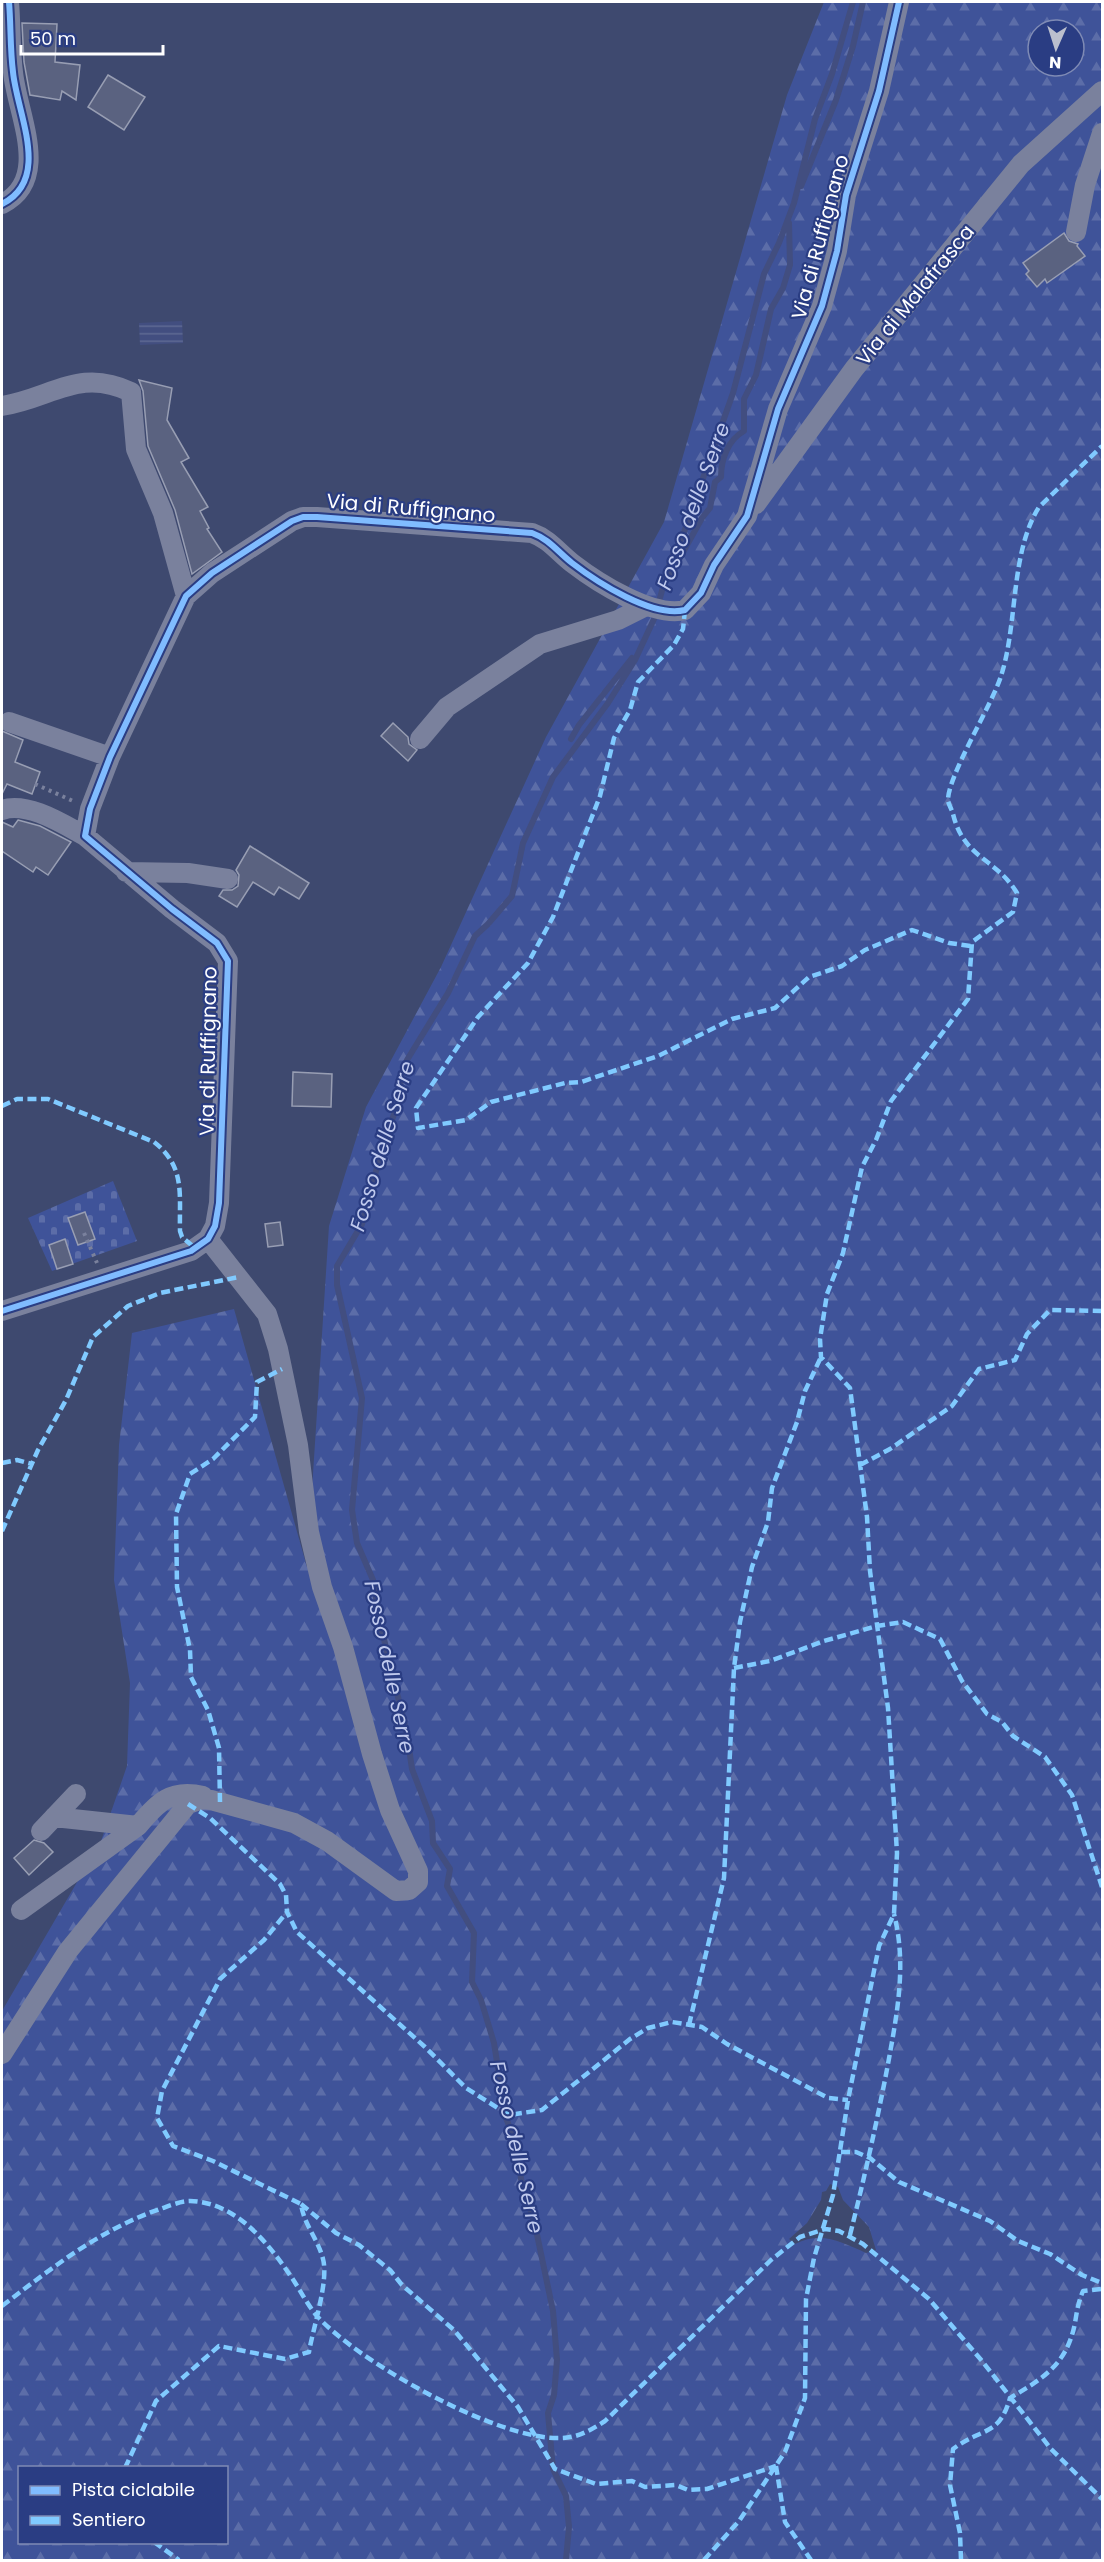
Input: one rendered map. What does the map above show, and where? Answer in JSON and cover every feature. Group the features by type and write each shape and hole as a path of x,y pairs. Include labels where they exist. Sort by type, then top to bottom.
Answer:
{"street":[{"path":"2,204 21,190 27,179 29,155 13,72 9,2"},
{"name":"Via di Ruffignano","path":"208,1239 215,1226 219,1203 228,961 217,943 126,872 85,836 90,809 110,757 186,596 212,573 292,521 303,517 317,517 532,534 543,537 572,563 597,579 646,606 665,612 685,610 692,603 747,516 778,409 822,306 837,251 846,195 879,90 899,2"},
{"name":"Via di Malafrasca","path":"747,516 854,369 1021,165 1102,91"},
{"path":"1076,232 1084,185 1102,133"},
{"path":"2,406 83,381 102,381 131,392 136,449 163,513 186,596"},
{"path":"420,739 447,707 540,644 618,620 646,606"},
{"path":"9,722 110,757"},
{"path":"2,810 12,807 31,811 85,836"},
{"path":"126,872 188,873 228,879"},
{"path":"2,1311 191,1251 208,1239 267,1314 278,1349 298,1445 309,1532 322,1587 344,1647 372,1754 390,1810 418,1871 418,1882 409,1890 396,1891 327,1841 294,1823 211,1800 202,1799 188,1804 68,1951 2,2054"},
{"path":"21,1910 138,1826 164,1798 185,1793 202,1795 211,1800"},
{"path":"76,1794 47,1824 138,1826"}],"path":[{"path":"35,784 90,809"},
{"path":"84,1233 105,1280"}],"green space":[{"path":"824,2 1102,2 1102,2560 2,2560 2,2011 101,1841 127,1766 130,1683 114,1580 119,1445 132,1333 234,1309 307,1567 329,1226 366,1107 441,967 546,737 664,522 787,95","holes":["830,2184 838,2187 843,2200 869,2227 876,2250 866,2253 840,2242 823,2238 814,2238 795,2244 789,2239 807,2223 821,2200 822,2192 826,2191"]},
{"path":"113,1181 137,1241 52,1271 28,1218"}],"shaded area":[{"path":"182,321 183,343 140,345 139,323"}],"building":[{"path":"22,23 57,24 55,62 80,65 76,100 62,91 60,100 30,95 24,62"},
{"path":"108,75 145,97 124,130 88,107"},
{"path":"1064,233 1069,241 1078,244 1077,246 1085,256 1047,283 1045,279 1037,287 1026,274 1029,271 1023,263"},
{"path":"139,380 172,388 167,420 189,458 181,462 208,507 200,511 209,528 207,529 222,552 192,574 175,510 148,446 143,391"},
{"path":"393,723 408,737 409,744 417,750 408,761 381,736"},
{"path":"2,731 23,740 15,762 40,772 32,794 7,784 2,794"},
{"path":"18,820 40,826 71,842 48,875 36,867 33,872 2,851 2,822 13,827"},
{"path":"250,846 309,883 299,899 279,887 274,895 253,882 237,907 219,896 223,890 232,890 238,886 239,875 236,870"},
{"path":"293,1072 332,1074 331,1107 292,1106"},
{"path":"85,1212 95,1239 78,1245 68,1218"},
{"path":"280,1222 283,1245 268,1247 265,1224"},
{"path":"65,1239 73,1264 57,1269 49,1245"},
{"path":"34,1840 44,1843 53,1852 29,1875 14,1858"}],"waterway":[{"name":"Fosso delle Serre","path":"566,2560 569,2527 566,2496 553,2469 548,2413 554,2395 557,2360 553,2311 535,2225 521,2179 517,2146 506,2118 494,2043 481,2000 472,1982 474,1933 447,1886 450,1869 433,1843 432,1821 412,1769 407,1734 381,1627 373,1580 357,1543 352,1510 362,1398 337,1285 337,1266 362,1224 384,1141 399,1101 401,1076 407,1060 448,993 475,936 512,896 523,843 553,777 608,703 635,660 654,619 671,559 683,535 733,393 764,274 794,203 815,119 832,74 853,2"},
{"path":"801,186 836,100 853,46 863,2"},
{"path":"668,579 710,508 715,482 721,477 726,451 734,439 744,431 744,399 756,375 771,309 783,288 790,265 789,223"},
{"path":"571,739 579,725 632,658"}],"marked path":[{"path":"704,2560 739,2521 785,2452 805,2398 806,2299 814,2258 833,2195 848,2100 879,1946 894,1914 897,1853 888,1708 850,1388 821,1357 820,1339 827,1294 843,1253 862,1167 876,1140 891,1101 968,999 972,942 1013,912 1017,893 1009,881 973,850 965,840 958,829 948,801 950,790 1001,676 1010,634 1023,546 1030,525 1039,507 1102,446"},
{"path":"685,610 683,629 674,645 638,682 630,710 614,738 600,796 553,917 528,963 478,1017 416,1108 418,1128 466,1120 491,1102 565,1083 581,1082 658,1056 732,1019 775,1008 809,977 842,966 865,950 912,930 949,943 971,946"},
{"path":"2,1106 17,1099 48,1099 154,1142 171,1161 176,1172 180,1194 180,1231 182,1237 196,1249"},
{"path":"2,1531 38,1450 66,1400 93,1337 128,1306 160,1293 239,1277"},
{"path":"860,1465 890,1449 952,1406 979,1369 1015,1360 1027,1334 1050,1310 1102,1311"},
{"path":"689,2025 724,1878 734,1668 740,1622 752,1567 768,1522 772,1488 797,1422 805,1391 821,1357"},
{"path":"220,1802 219,1748 208,1710 191,1677 190,1650 177,1587 176,1514 190,1474 213,1459 255,1417 257,1382 282,1369"},
{"path":"2,1463 17,1460 32,1464"},
{"path":"734,1668 770,1661 824,1641 877,1626 903,1622 940,1639 962,1681 987,1714 1002,1722 1013,1736 1045,1757 1072,1795 1102,1887"},
{"path":"188,1804 210,1818 280,1884 286,1895 287,1912 297,1932 425,2047 466,2088 509,2115 542,2110 630,2039 648,2028 672,2022 702,2027 727,2044 828,2098 848,2100"},
{"path":"126,2466 156,2401 219,2346 285,2359 309,2352 322,2292 324,2268 321,2252 305,2219 301,2204 213,2161 173,2146 157,2118 162,2091 220,1979 264,1940 287,1912"},
{"path":"850,2235 879,2107 897,2008 900,1952 894,1914"},
{"path":"841,2152 856,2152 870,2158 899,2182 990,2221 1018,2241 1050,2254 1082,2275 1102,2283"},
{"path":"2,2306 77,2251 117,2228 179,2203 190,2201 207,2203 223,2209 251,2228 274,2253 316,2315 336,2334 395,2375 430,2395 501,2426 533,2435 567,2438 584,2433 605,2421 771,2260 800,2237 825,2229 839,2231 863,2244 929,2299 982,2361 1051,2449 1102,2499"},
{"path":"301,2204 336,2233 359,2245 390,2270 402,2285 454,2330 518,2407 555,2469 596,2484 632,2481 645,2487 676,2485 688,2490 707,2489 776,2466"},
{"path":"961,2560 960,2533 950,2485 953,2449 995,2425 1001,2419 1010,2398 1033,2384 1052,2368 1060,2359 1071,2337 1083,2291 1102,2289"},
{"path":"776,2466 785,2522 811,2560"},
{"path":"157,2544 179,2560"}],"cycle path":[{"path":"2,204 17,193 25,179 29,162 28,144 13,72 9,2"},
{"path":"2,1311 191,1251 208,1239 215,1226 219,1203 228,961 217,943 172,909 85,836 90,809 110,757 186,596 212,573 292,521 303,517 317,517 532,533 548,542 583,571 626,597 658,609 685,610 701,593 714,565 747,516 778,409 822,306 837,251 846,195 879,91 899,2"}]}
